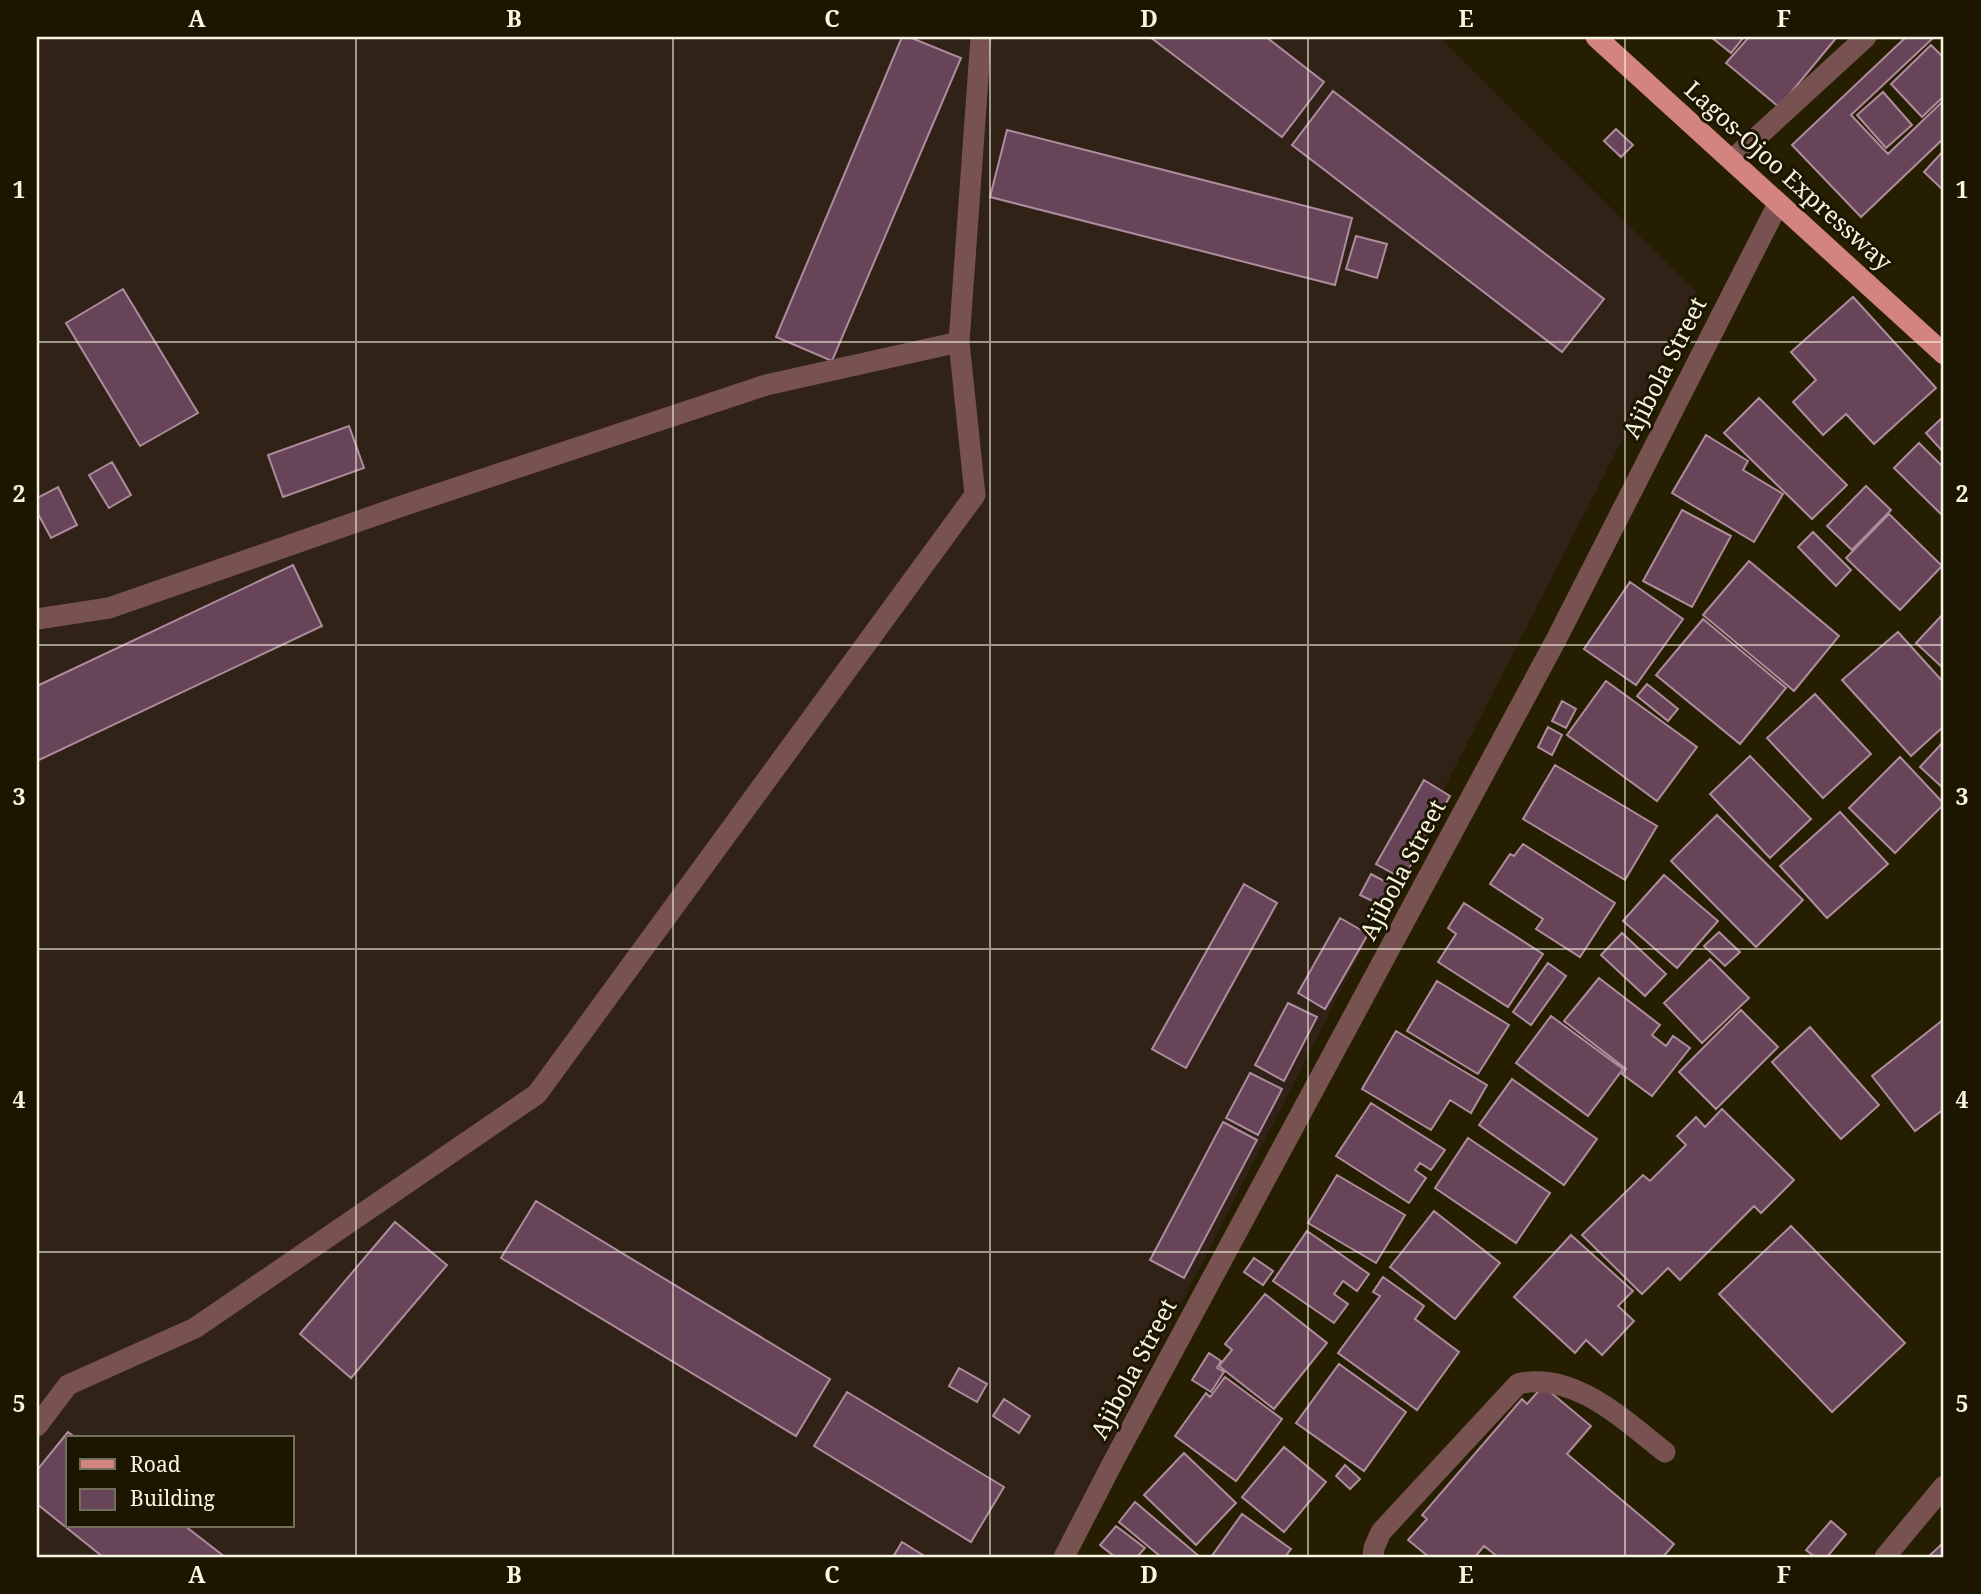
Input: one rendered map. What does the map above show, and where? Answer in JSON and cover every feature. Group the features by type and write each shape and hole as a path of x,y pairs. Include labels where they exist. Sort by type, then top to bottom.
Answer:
{"main road":[{"name":"Lagos-Ojoo Expressway","path":"1596,37 1944,354"}],"street":[{"path":"37,1426 68,1385 195,1328 537,1094 975,495 958,342 981,37"},
{"path":"1732,160 1867,37"},
{"name":"Ajibola Street","path":"1064,1557 1564,625 1779,204"},
{"path":"37,619 109,607 766,384 958,342"},
{"path":"1373,1557 1381,1532 1518,1384 1529,1381 1545,1382 1577,1390 1610,1409 1665,1452"},
{"path":"1885,1557 1944,1486"}],"shaded area":[{"path":"37,37 1439,37 1697,293 1052,1557 37,1557"}],"building":[{"path":"902,37 909,37 961,58 832,361 776,337"},
{"path":"1150,37 1266,37 1324,82 1282,137"},
{"path":"1711,37 1744,37 1731,53"},
{"path":"1749,37 1837,37 1779,107 1726,63"},
{"path":"1906,37 1932,39 1851,115 1888,154 1944,100 1944,138 1861,217 1792,145"},
{"path":"1931,45 1944,58 1944,96 1922,117 1891,84"},
{"path":"1333,91 1604,299 1562,352 1292,145"},
{"path":"1883,92 1912,125 1886,148 1857,115"},
{"path":"1616,129 1633,145 1621,157 1604,141"},
{"path":"1007,130 1352,218 1335,285 990,197"},
{"path":"1944,150 1944,191 1924,172"},
{"path":"1356,236 1387,244 1377,278 1346,269"},
{"path":"123,289 198,413 140,446 66,323"},
{"path":"1853,297 1936,388 1874,444 1846,414 1823,435 1793,402 1816,380 1791,352"},
{"path":"1759,398 1847,485 1812,519 1724,433"},
{"path":"1944,416 1944,453 1926,433"},
{"path":"349,426 364,468 283,497 268,455"},
{"path":"1706,435 1748,461 1743,470 1783,494 1754,542 1672,493"},
{"path":"1919,443 1944,468 1944,517 1894,468"},
{"path":"112,462 131,495 109,508 89,475"},
{"path":"1866,486 1891,510 1852,550 1827,526"},
{"path":"58,487 77,525 51,538 37,512 37,498"},
{"path":"1682,510 1731,536 1692,607 1643,581"},
{"path":"1889,514 1942,566 1900,610 1846,558"},
{"path":"1813,532 1851,570 1836,586 1798,547"},
{"path":"1749,561 1839,636 1794,691 1703,615"},
{"path":"293,565 322,626 37,761 37,686"},
{"path":"1630,582 1683,619 1636,685 1584,649"},
{"path":"1944,613 1944,669 1916,643"},
{"path":"1703,619 1786,688 1740,744 1656,675"},
{"path":"1898,632 1944,683 1944,726 1911,756 1842,680"},
{"path":"1606,681 1697,747 1657,801 1567,735"},
{"path":"1647,684 1678,709 1668,721 1637,696"},
{"path":"1815,694 1871,754 1823,798 1767,738"},
{"path":"1562,701 1576,709 1566,728 1552,721"},
{"path":"1548,727 1562,735 1552,755 1538,747"},
{"path":"1944,741 1944,789 1920,767"},
{"path":"1750,756 1811,819 1770,858 1710,794"},
{"path":"1900,757 1944,804 1895,853 1849,808"},
{"path":"1555,765 1657,826 1625,880 1523,819"},
{"path":"1424,780 1450,796 1403,879 1376,864"},
{"path":"1840,812 1888,864 1827,918 1780,866"},
{"path":"1717,815 1803,900 1756,947 1671,861"},
{"path":"1523,844 1615,903 1580,957 1536,929 1543,919 1490,884 1510,854 1514,856"},
{"path":"1371,874 1397,888 1387,908 1360,895"},
{"path":"1664,875 1718,921 1677,968 1623,921"},
{"path":"1244,884 1277,903 1186,1068 1152,1049"},
{"path":"1464,903 1543,954 1508,1007 1438,962 1456,934 1448,928"},
{"path":"1340,918 1368,934 1325,1009 1298,993"},
{"path":"1719,932 1740,952 1725,966 1704,946"},
{"path":"1622,933 1666,974 1645,996 1601,955"},
{"path":"1710,959 1749,998 1702,1043 1664,1003"},
{"path":"1548,963 1566,976 1531,1025 1513,1012"},
{"path":"1599,978 1660,1025 1652,1035 1666,1046 1673,1036 1690,1048 1652,1096 1622,1074 1626,1069 1564,1021"},
{"path":"1437,981 1509,1025 1478,1074 1407,1031"},
{"path":"1288,1003 1317,1017 1284,1081 1255,1065"},
{"path":"1741,1010 1778,1047 1716,1109 1679,1072"},
{"path":"1551,1016 1623,1069 1588,1116 1516,1063"},
{"path":"1944,1019 1944,1109 1915,1131 1872,1076"},
{"path":"1810,1027 1879,1105 1841,1139 1772,1062"},
{"path":"1396,1031 1487,1085 1471,1113 1450,1100 1431,1130 1362,1089"},
{"path":"1250,1073 1282,1089 1258,1135 1226,1118"},
{"path":"1512,1079 1597,1139 1564,1185 1479,1125"},
{"path":"1371,1103 1445,1150 1431,1170 1420,1163 1415,1170 1426,1178 1409,1203 1336,1156"},
{"path":"1722,1109 1794,1180 1761,1213 1754,1206 1680,1280 1668,1268 1642,1294 1582,1235 1643,1175 1650,1181 1686,1145 1677,1136 1696,1117 1705,1127"},
{"path":"1223,1122 1257,1140 1184,1278 1150,1260"},
{"path":"1468,1138 1550,1193 1516,1243 1435,1188"},
{"path":"1337,1175 1405,1215 1376,1263 1308,1223"},
{"path":"536,1201 830,1379 796,1436 501,1258"},
{"path":"1434,1211 1500,1263 1455,1319 1390,1267"},
{"path":"395,1222 447,1265 351,1378 300,1334"},
{"path":"1791,1226 1905,1343 1832,1412 1719,1294"},
{"path":"1307,1231 1369,1274 1357,1291 1343,1281 1334,1294 1348,1304 1334,1323 1273,1281"},
{"path":"1571,1235 1633,1291 1618,1306 1634,1321 1602,1355 1586,1340 1575,1353 1514,1297"},
{"path":"1254,1258 1273,1271 1263,1285 1244,1272"},
{"path":"1383,1277 1424,1306 1415,1319 1459,1352 1417,1410 1338,1353 1380,1296 1373,1292"},
{"path":"1265,1294 1327,1343 1274,1409 1219,1366 1232,1350 1225,1344"},
{"path":"1209,1353 1221,1361 1217,1368 1224,1372 1211,1392 1192,1380"},
{"path":"1339,1364 1406,1412 1364,1471 1296,1423"},
{"path":"959,1368 987,1384 977,1402 949,1386"},
{"path":"1225,1377 1282,1419 1236,1481 1175,1436 1206,1393 1210,1397"},
{"path":"1543,1386 1591,1426 1567,1454 1674,1544 1663,1557 1498,1557 1484,1546 1475,1557 1429,1557 1408,1540 1427,1519 1422,1515 1522,1399 1527,1404"},
{"path":"847,1392 1004,1487 971,1542 814,1446"},
{"path":"1004,1399 1030,1416 1019,1433 993,1416"},
{"path":"68,1432 73,1436 66,1436 66,1527 37,1504 37,1470"},
{"path":"1284,1447 1326,1482 1284,1532 1242,1497"},
{"path":"1184,1453 1236,1503 1196,1545 1144,1495"},
{"path":"1345,1465 1360,1479 1350,1489 1336,1476"},
{"path":"1135,1502 1200,1557 1161,1557 1119,1522"},
{"path":"1242,1514 1291,1549 1285,1557 1211,1557"},
{"path":"1831,1521 1846,1534 1827,1557 1815,1557 1806,1550"},
{"path":"1116,1526 1145,1548 1137,1557 1115,1557 1100,1545"},
{"path":"67,1528 188,1528 225,1557 103,1557"},
{"path":"902,1542 926,1557 893,1557"},
{"path":"1944,1542 1944,1557 1928,1557"}]}
